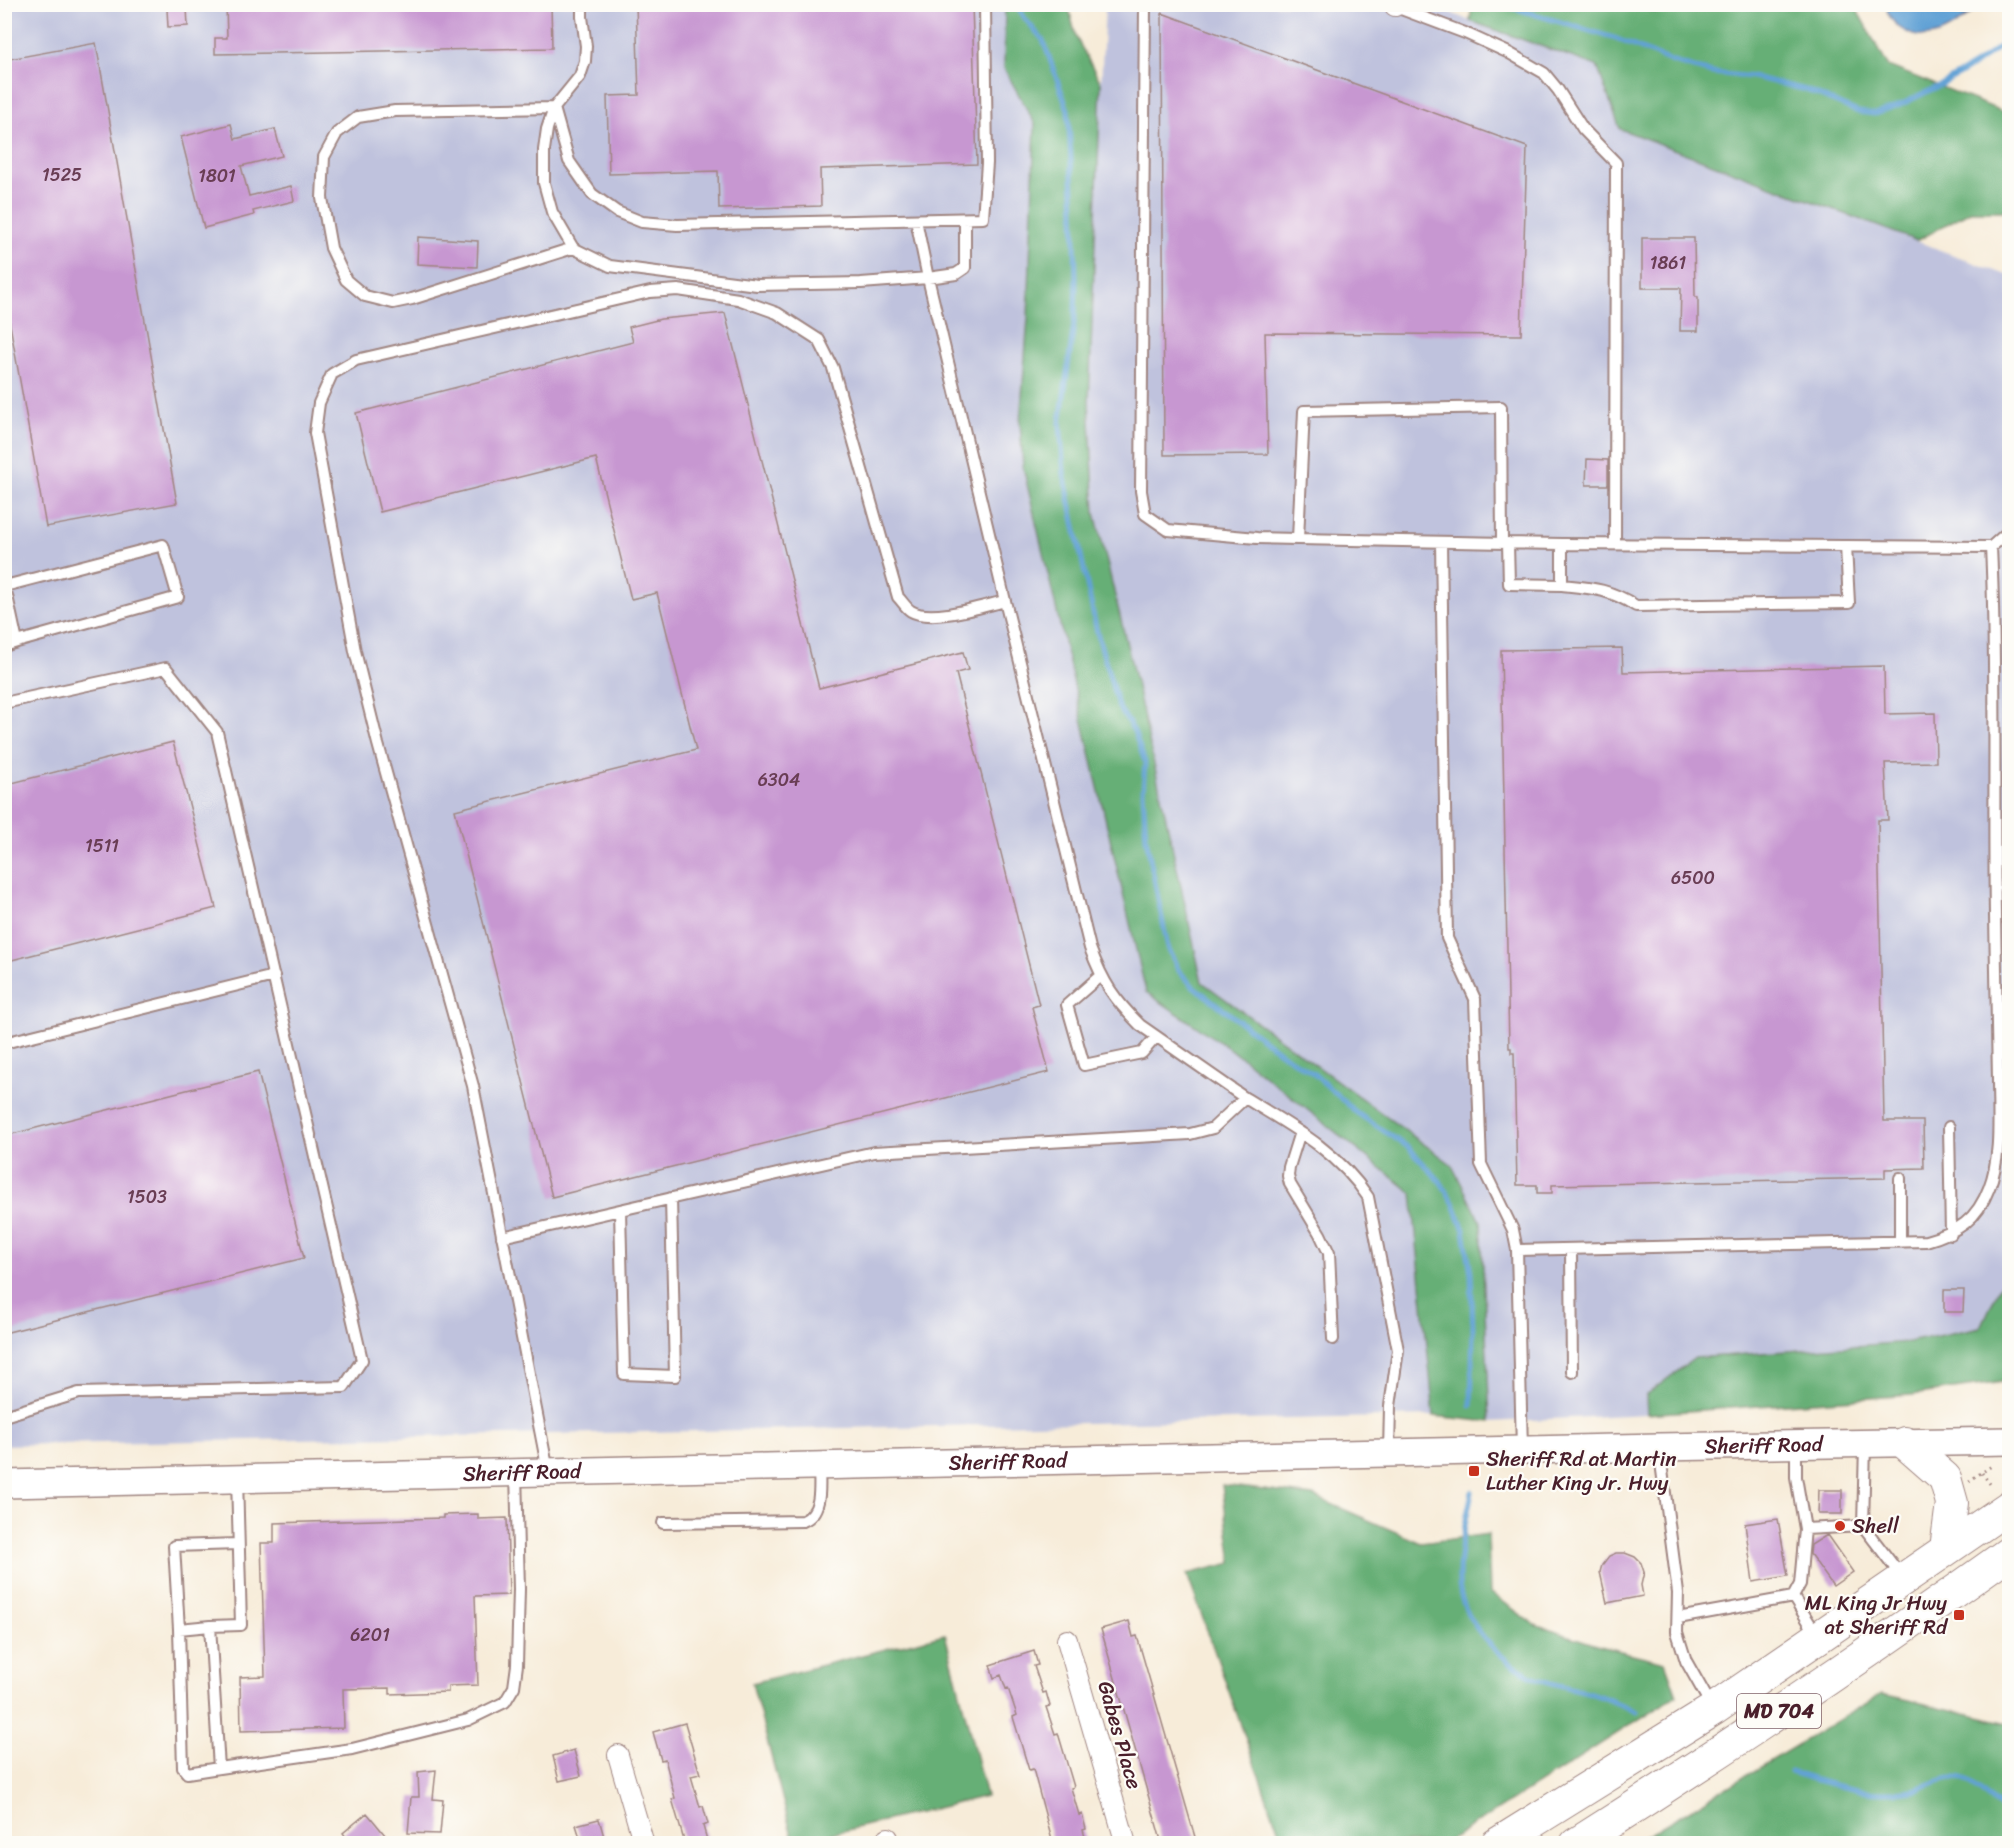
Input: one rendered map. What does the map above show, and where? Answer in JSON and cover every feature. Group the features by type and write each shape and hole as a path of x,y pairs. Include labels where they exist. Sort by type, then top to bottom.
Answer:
{"main road":[{"name":"Sheriff Road","path":"4,1484 2010,1441"},
{"path":"1905,1443 1945,1478 1952,1503 1946,1548"},
{"name":"MD 704","path":"1497,1844 1714,1709 1946,1548 2000,1495"},
{"name":"MD 704","path":"1576,1844 1665,1788 1906,1626 2010,1552"}],"street":[{"name":"Gabes Place","path":"1067,1640 1126,1844"},
{"path":"618,1755 644,1844"}],"lane":[{"path":"582,4 585,61 580,76 554,108 547,129 544,183 552,212 573,248 610,266 757,285 928,278 956,274 965,268 965,219"},
{"path":"554,108 569,161 592,194 617,212 642,222 678,225 983,218 987,163 985,4"},
{"path":"1145,4 1141,491 1145,514 1168,530 1257,538 1441,542 1991,547 2010,530"},
{"path":"1393,5 1465,33 1518,57 1544,74 1558,90 1583,129 1616,163 1614,544"},
{"path":"554,108 395,111 358,117 337,134 324,157 322,198 331,248 346,280 365,296 393,303 573,248"},
{"path":"916,220 1005,601 1090,948 1100,976 1125,1010 1140,1025 1245,1098 1329,1152 1347,1170 1368,1197 1398,1350 1390,1406 1389,1453"},
{"path":"548,1471 473,1086 378,744 344,599 315,433 319,403 332,374 356,360 650,292 678,290 738,299 777,313 819,340 833,368 898,597 912,612 933,615 954,614 1005,601"},
{"path":"1298,539 1304,411 1501,407 1505,543 1509,584 1562,585 1601,589 1624,598 1636,606 1849,603 1846,546"},
{"path":"1441,542 1447,938 1476,999 1481,1164 1513,1230 1517,1250 1522,1450"},
{"path":"1562,544 1562,585"},
{"path":"4,646 178,597 163,545 5,584 17,642"},
{"path":"1517,1250 1926,1241 1951,1234 1970,1220 1983,1202 1994,1171 1998,1129 1995,720 1991,547"},
{"path":"4,703 166,668 217,732 362,1360 344,1387 79,1393 4,1416"},
{"path":"4,1043 274,976"},
{"path":"1100,976 1067,1005 1084,1065 1142,1053 1156,1037"},
{"path":"502,1236 874,1152 1190,1134 1213,1128 1245,1098"},
{"path":"1949,1127 1951,1234"},
{"path":"1300,1132 1288,1176 1290,1184 1329,1253 1333,1339"},
{"path":"1900,1178 1900,1241"},
{"path":"620,1210 624,1374 675,1376 671,1198"},
{"path":"1571,1249 1572,1372"},
{"path":"1866,1443 1863,1526 1902,1578"},
{"path":"1793,1597 1800,1584 1805,1529 1796,1477 1796,1444"},
{"path":"1659,1447 1678,1593 1677,1632 1686,1661 1714,1709"},
{"path":"663,1523 803,1521 811,1518 816,1510 819,1465"},
{"path":"238,1544 174,1546 183,1768 187,1773 352,1749 468,1720 506,1702 514,1687 518,1665 516,1472"},
{"path":"179,1629 241,1625 237,1478"},
{"path":"1805,1529 1863,1526"},
{"path":"1678,1618 1793,1597"},
{"path":"1793,1597 1819,1636"},
{"path":"210,1626 219,1768"}],"path":[{"path":"1968,1482 1993,1465"},
{"path":"1982,1473 2000,1495"}],"shaded area":[{"path":"4,5 1005,5 1004,68 1035,124 1028,318 1020,422 1023,467 1146,992 1240,1056 1412,1193 1434,1416 5,1445"},
{"path":"1105,5 1432,5 1470,21 1597,66 1620,129 2009,276 2010,1267 1981,1327 1646,1394 1647,1414 1490,1422 1481,1222 1451,1164 1202,982 1136,682 1095,513 1089,402"},
{"path":"1632,5 1745,5 1655,12"}],"green space":[{"path":"1472,4 1632,4 1655,12 1745,4 1861,5 1858,12 1888,66 2009,114 2009,211 1970,211 1917,241 1620,129 1597,66 1470,21"},
{"path":"1005,5 1068,5 1076,37 1101,83 1089,402 1095,513 1136,682 1202,982 1451,1164 1481,1222 1490,1422 1434,1416 1412,1193 1240,1056 1146,992 1023,467 1020,422 1028,318 1035,124 1004,68"},
{"path":"2009,1267 2009,1381 1912,1395 1647,1414 1646,1395 1695,1358 1908,1342 1981,1327"},
{"path":"1222,1485 1313,1496 1421,1543 1488,1534 1490,1592 1535,1625 1600,1646 1665,1662 1677,1695 1446,1843 1283,1843 1187,1574 1232,1563"},
{"path":"945,1634 986,1796 794,1843 752,1683"},
{"path":"1882,1694 2009,1723 2009,1843 1634,1843"}],"water":[{"path":"1887,4 1981,5 1953,27 1932,36 1922,36 1911,34 1897,26 1889,15"}],"building":[{"path":"226,4 551,4 552,48 215,54 215,38 227,38"},
{"path":"636,4 972,4 977,164 820,169 821,206 719,209 718,171 609,174 607,96 639,95"},
{"path":"187,8 188,26 168,27 167,9"},
{"path":"1162,13 1527,147 1521,335 1265,333 1268,454 1164,455"},
{"path":"96,43 177,503 46,527 4,291 4,60"},
{"path":"231,124 235,139 275,129 282,156 241,166 249,196 291,186 294,201 253,211 254,215 204,228 181,137"},
{"path":"418,237 478,241 477,267 417,264"},
{"path":"1642,238 1694,238 1698,331 1680,331 1681,288 1642,288"},
{"path":"725,313 819,688 963,652 968,670 956,673 1039,1005 1032,1007 1049,1072 552,1197 455,810 696,750 657,593 631,599 596,458 380,512 356,413 633,342 629,327 661,319"},
{"path":"1587,459 1608,460 1608,485 1586,485"},
{"path":"1622,648 1623,672 1884,666 1885,714 1935,713 1936,762 1885,763 1888,820 1878,820 1884,1121 1923,1121 1924,1168 1885,1169 1885,1178 1552,1185 1552,1193 1537,1193 1537,1185 1517,1185 1514,1053 1511,1053 1511,1048 1509,1048 1501,650"},
{"path":"173,742 216,908 4,962 4,785"},
{"path":"258,1072 304,1258 4,1333 4,1136"},
{"path":"1944,1290 1964,1290 1963,1312 1944,1312"},
{"path":"1819,1490 1842,1490 1842,1514 1818,1514"},
{"path":"478,1514 478,1519 507,1518 509,1595 475,1596 478,1685 448,1686 448,1692 390,1694 390,1688 343,1689 344,1728 241,1731 240,1677 265,1676 261,1543 274,1543 274,1523 443,1518 443,1515"},
{"path":"1778,1519 1788,1576 1753,1582 1745,1524"},
{"path":"1827,1535 1853,1572 1833,1586 1810,1554 1811,1545"},
{"path":"1625,1553 1635,1557 1641,1563 1644,1572 1641,1585 1643,1596 1607,1603 1600,1572 1609,1556"},
{"path":"1129,1621 1133,1637 1137,1636 1197,1844 1162,1844 1101,1629"},
{"path":"1034,1651 1038,1665 1034,1666 1043,1693 1046,1692 1050,1706 1046,1707 1055,1734 1058,1733 1074,1787 1071,1788 1086,1829 1083,1830 1087,1844 1053,1844 1033,1769 1029,1770 1013,1717 1017,1715 1008,1688 1006,1689 1001,1675 994,1678 990,1665"},
{"path":"685,1723 700,1774 691,1776 700,1807 703,1806 708,1824 703,1826 707,1840 693,1844 685,1844 672,1799 675,1798 665,1759 661,1760 653,1732"},
{"path":"574,1750 581,1776 559,1781 553,1756"},
{"path":"436,1770 433,1799 443,1800 440,1834 408,1833 411,1797 419,1797 418,1772"},
{"path":"367,1813 385,1835 374,1844 351,1844 343,1833"},
{"path":"599,1819 606,1844 582,1844 576,1825"}],"waterway":[{"path":"1016,4 1043,40 1068,110 1076,278 1075,317 1060,423 1064,474 1097,632 1118,706 1134,731 1145,762 1143,792 1146,838 1168,948 1179,971 1193,986 1281,1053 1314,1074 1357,1113 1408,1147 1440,1181 1454,1204 1464,1230 1471,1273 1473,1331 1471,1406"},
{"path":"1478,4 1510,7 1617,39 1673,62 1712,73 1753,77 1806,90 1858,112 1875,114 1896,107 1941,85 1976,64 2010,39"},
{"path":"1472,1492 1465,1524 1459,1578 1466,1609 1484,1638 1509,1662 1537,1678 1596,1695 1637,1712"},
{"path":"1790,1772 1839,1786 1876,1792 1911,1790 1945,1779 1962,1779 1981,1790 2010,1815"}],"place":[{"name":"Sheriff Rd at Martin Luther King Jr. Hwy","path":"1474,1471"},
{"name":"Shell","path":"1840,1526"},
{"name":"ML King Jr Hwy at Sheriff Rd","path":"1959,1615"}]}
